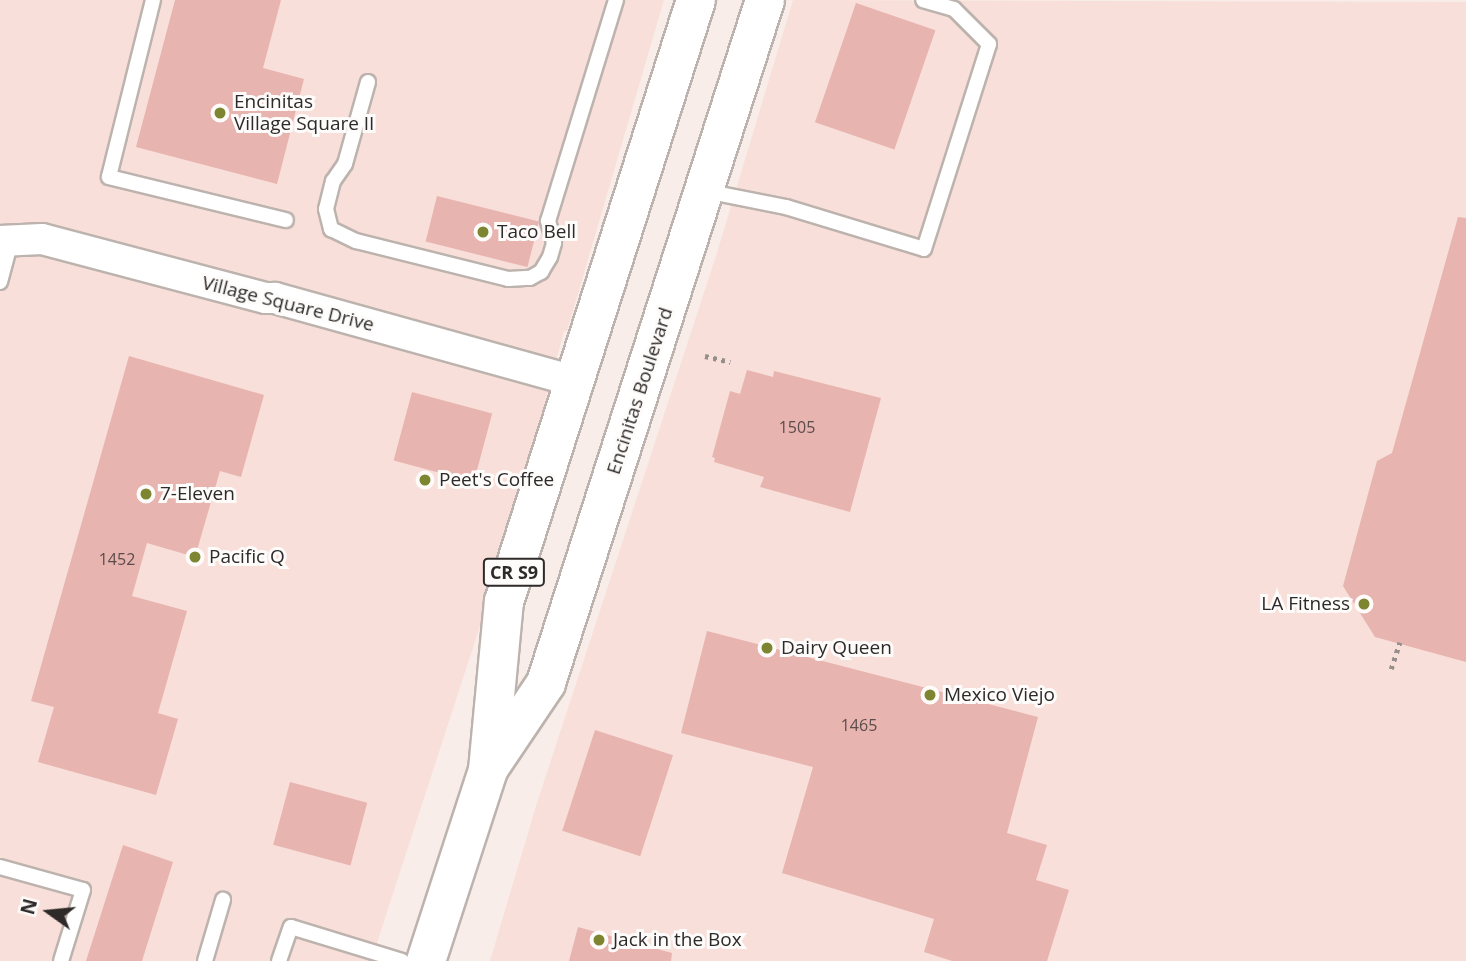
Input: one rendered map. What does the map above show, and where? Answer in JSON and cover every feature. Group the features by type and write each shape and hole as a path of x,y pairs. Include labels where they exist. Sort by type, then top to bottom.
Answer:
{"main road":[{"name":"Encinitas Boulevard","path":"488,770 546,682 765,0"},
{"name":"Encinitas Boulevard","path":"426,961 488,770 504,602 694,1"}],"street":[{"name":"Village Square Drive","path":"6,241 42,239 265,298 275,298 575,381"}],"lane":[{"path":"153,0 109,177 286,220"},
{"path":"368,82 345,164 332,181 326,209 331,229 356,241 508,279 530,278 541,272 550,257 554,243 548,220 616,0"},
{"path":"704,191 786,207 924,249 989,44 954,9 923,0"},
{"path":"0,282 6,241"},
{"path":"0,867 83,890 61,961"},
{"path":"205,961 223,900"},
{"path":"279,961 291,927 402,961"}],"path":[{"path":"705,356 730,362"},
{"path":"1391,669 1400,642"}],"shaded area":[{"path":"0,0 664,0 567,331 564,331 507,543 371,961 0,961"},
{"path":"793,0 1466,2 1466,961 490,961 536,806 716,256"}],"building":[{"name":"Encinitas Village Square II","path":"175,0 281,0 263,68 304,79 277,184 136,147"},
{"path":"856,3 935,30 894,149 815,122"},
{"name":"Taco Bell","path":"437,196 539,221 528,267 426,242"},
{"path":"1458,217 1466,218 1466,662 1375,637 1343,586 1377,461 1392,453"},
{"path":"129,356 264,395 241,477 220,471 195,557 147,543 132,596 187,611 158,713 178,719 156,795 38,762 54,707 31,701"},
{"path":"747,370 773,377 774,371 881,398 850,512 760,487 764,477 714,462 715,458 712,457 730,391 740,394"},
{"path":"412,392 492,413 474,482 394,461"},
{"path":"707,631 1038,717 1007,833 1047,845 1036,880 1069,890 1047,961 952,961 924,952 934,919 782,873 813,767 681,733"},
{"path":"595,730 673,755 640,856 562,831"},
{"path":"290,782 367,803 350,865 273,845"},
{"path":"123,845 173,862 142,961 86,961"},
{"name":"Jack in the Box","path":"578,927 672,953 671,961 569,961"}],"place":[{"name":"Encinitas Village Square II","path":"220,113"},
{"name":"Taco Bell","path":"483,232"},
{"name":"Peet's Coffee","path":"425,480"},
{"name":"7-Eleven","path":"146,494"},
{"name":"Pacific Q","path":"195,557"},
{"name":"LA Fitness","path":"1364,604"},
{"name":"Dairy Queen","path":"767,648"},
{"name":"Mexico Viejo","path":"930,695"},
{"name":"Jack in the Box","path":"599,940"}]}
